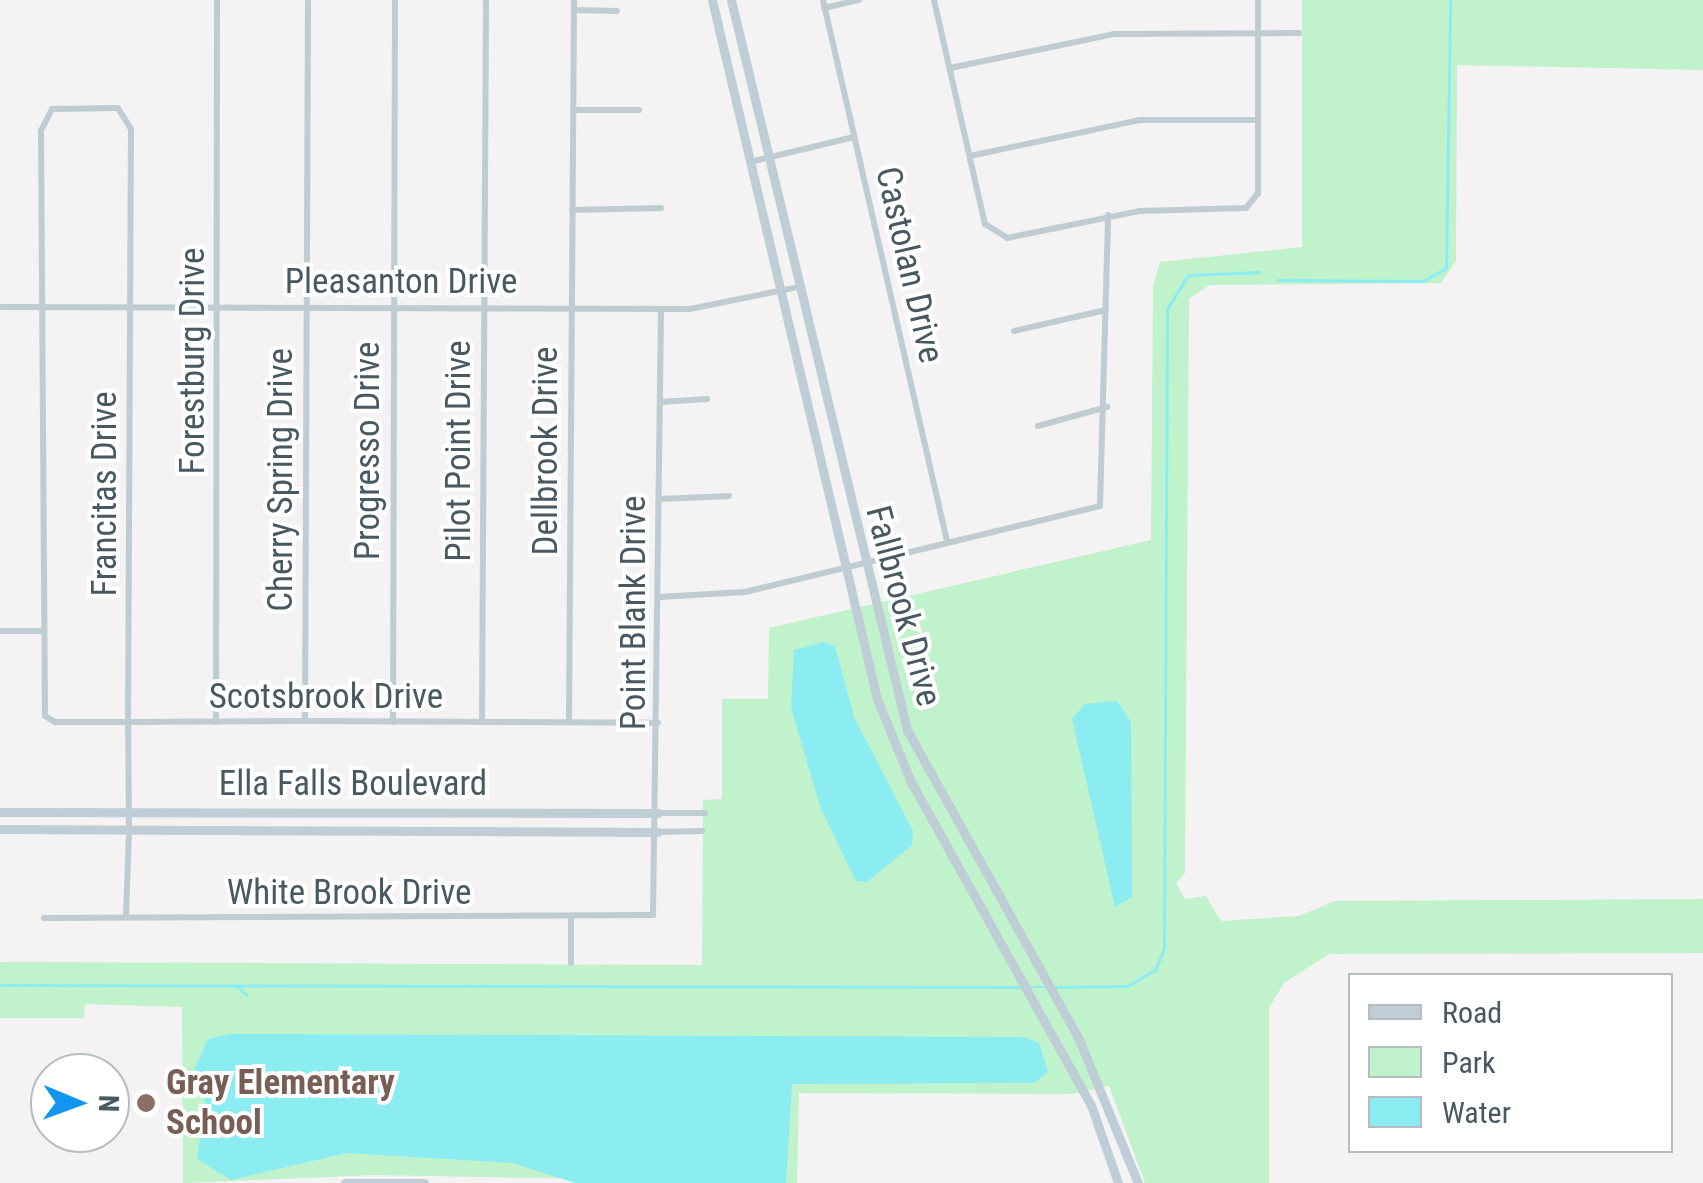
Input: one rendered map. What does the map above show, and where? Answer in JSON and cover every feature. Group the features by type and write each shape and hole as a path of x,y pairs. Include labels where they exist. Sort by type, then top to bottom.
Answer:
{"main road":[{"name":"Fallbrook Drive","path":"712,0 843,566 891,737 1043,1014 1098,1124 1118,1183"},
{"name":"Fallbrook Drive","path":"731,0 860,562 907,730 1064,1013 1116,1117 1138,1183"},
{"path":"720,30 737,26"},
{"path":"816,446 834,442"},
{"path":"891,737 907,730"},
{"path":"324,811 324,830"},
{"name":"Ella Falls Boulevard","path":"0,812 658,813"},
{"path":"480,830 481,812"},
{"name":"Ella Falls Boulevard","path":"0,829 658,832"},
{"path":"1036,1004 1054,995"},
{"path":"1098,1124 1116,1117"},
{"path":"345,1183 424,1183"}],"street":[{"name":"Forestburg Drive","path":"216,722 217,0"},
{"name":"Cherry Spring Drive","path":"305,721 308,0"},
{"name":"Progresso Drive","path":"393,722 395,0"},
{"name":"Pilot Point Drive","path":"482,722 486,0"},
{"name":"Dellbrook Drive","path":"569,722 574,0"},
{"path":"824,4 859,0"},
{"path":"934,0 980,202 996,237 1108,215 1246,208 1258,193 1258,0"},
{"name":"Castolan Drive","path":"824,4 947,541"},
{"path":"574,10 617,11"},
{"path":"950,68 1114,34 1299,33"},
{"name":"Francitas Drive","path":"40,307 42,121 52,109 118,108 130,122 126,917"},
{"path":"573,110 639,110"},
{"path":"970,156 1140,120 1258,120"},
{"path":"750,162 854,137"},
{"path":"572,210 661,208"},
{"path":"660,596 745,592 947,541 1074,514 1105,501 1108,215"},
{"name":"Pleasanton Drive","path":"0,307 661,309 798,287"},
{"path":"0,631 40,631 40,307"},
{"name":"Point Blank Drive","path":"652,916 658,832 661,309"},
{"path":"1014,331 1106,310"},
{"path":"661,402 707,399"},
{"path":"1038,426 1107,407"},
{"path":"659,499 729,496"},
{"name":"Scotsbrook Drive","path":"40,631 39,669 45,716 128,722 658,723"},
{"name":"Ella Falls Boulevard","path":"658,813 705,813"},
{"name":"Ella Falls Boulevard","path":"658,832 702,831"},
{"name":"White Brook Drive","path":"44,918 652,916"},
{"path":"570,963 571,919"}],"green space":[{"path":"1302,0 1703,0 1703,70 1457,65 1456,261 1441,283 1209,285 1189,299 1185,873 1176,883 1185,899 1206,896 1221,921 1299,916 1335,901 1703,899 1703,953 1329,954 1284,983 1269,1008 1269,1183 1145,1183 1109,1086 1073,1094 799,1093 797,1183 376,1175 183,1183 182,1007 85,1004 84,1018 0,1018 0,962 702,965 703,800 722,799 722,699 768,699 769,628 1151,540 1153,285 1160,262 1302,247"}],"water":[{"path":"824,642 835,646 854,717 913,831 912,845 867,882 856,881 821,809 791,708 794,650"},
{"path":"1117,701 1131,722 1132,897 1115,907 1072,719 1085,704"},
{"path":"231,1034 1023,1037 1039,1043 1048,1072 1034,1083 792,1084 786,1183 575,1183 513,1163 346,1153 231,1180 197,1159 205,1102 194,1070 208,1039"}],"waterway":[{"path":"1278,280 1423,281 1446,268 1450,0"},
{"path":"1053,987 1127,986 1155,970 1164,949 1167,309 1188,275 1259,272"},
{"path":"0,985 1020,987"},
{"path":"237,986 247,995"},
{"path":"1028,987 1045,987"}],"place":[{"name":"Gray Elementary School","path":"146,1103"}]}
